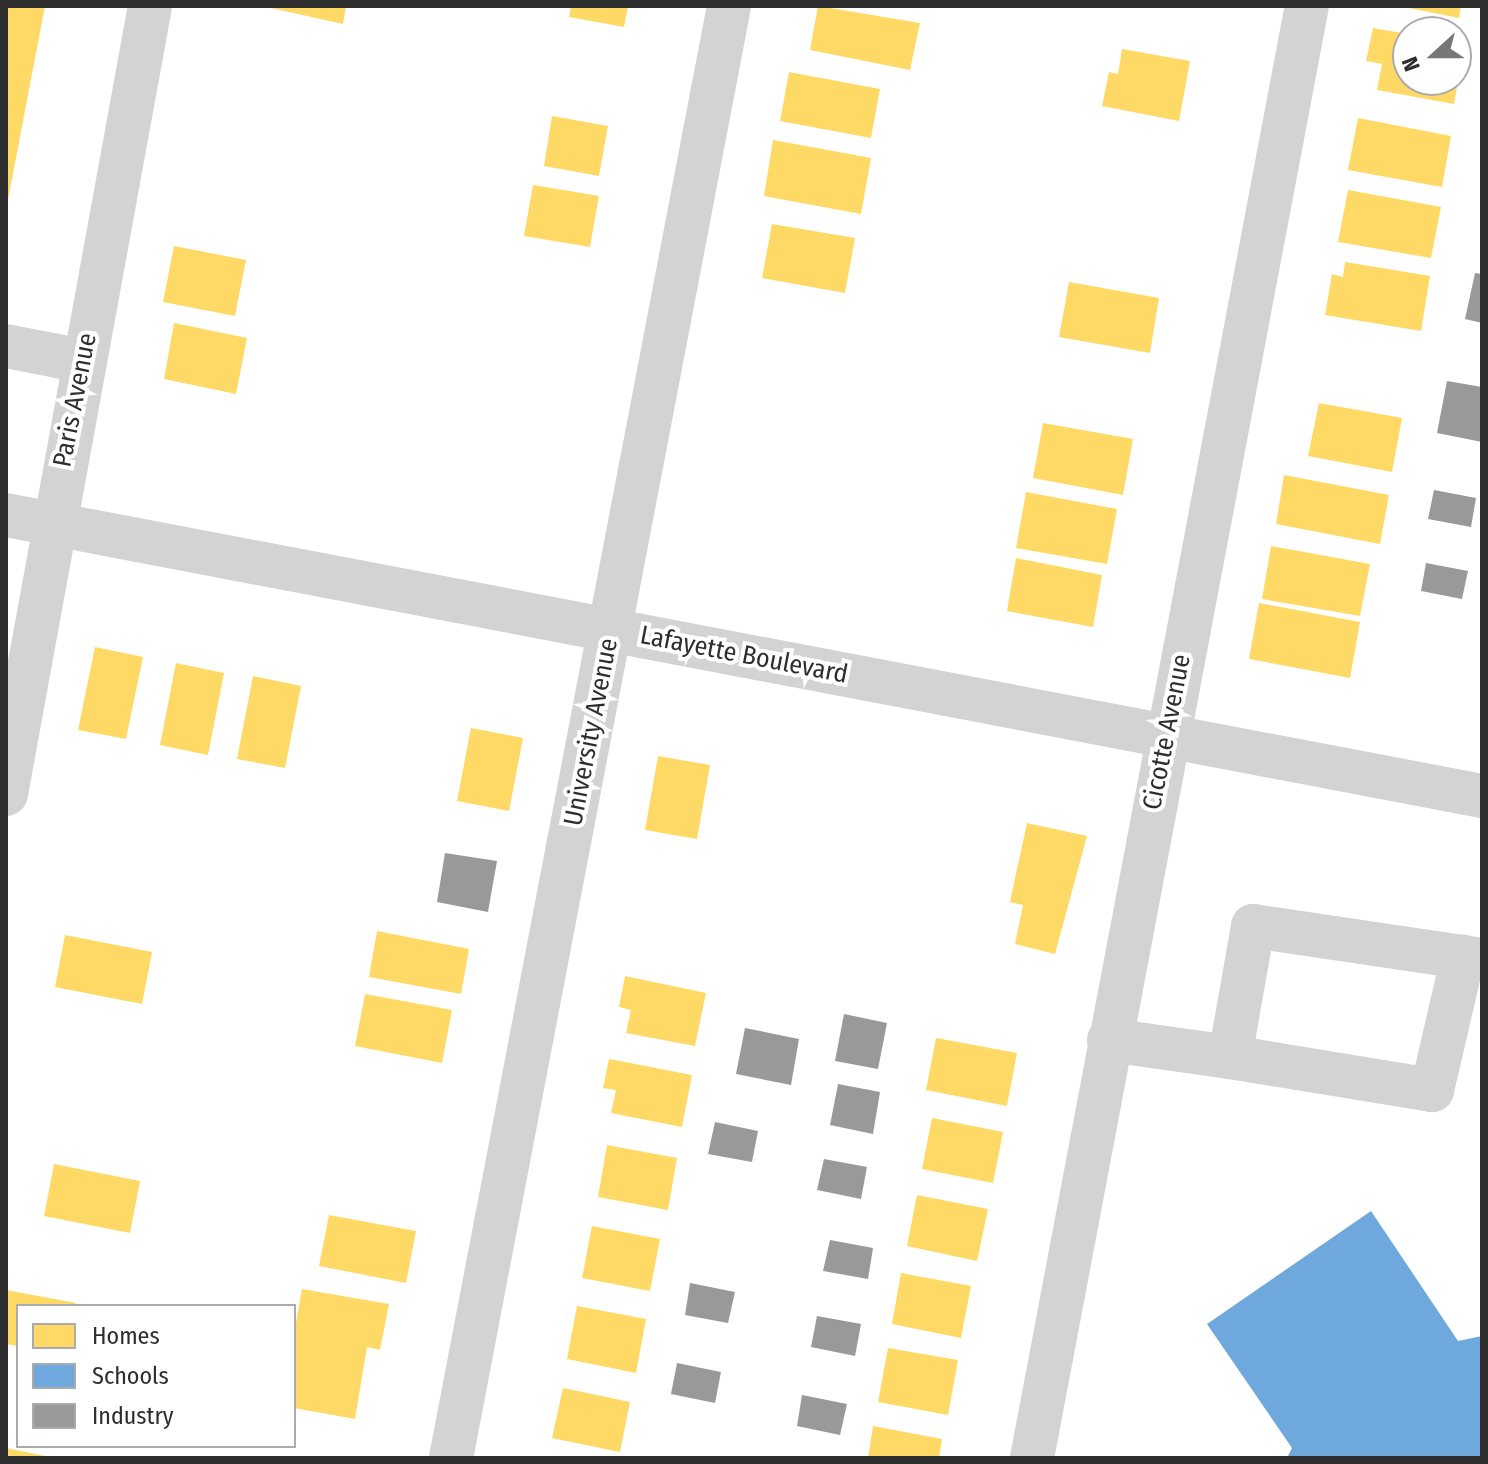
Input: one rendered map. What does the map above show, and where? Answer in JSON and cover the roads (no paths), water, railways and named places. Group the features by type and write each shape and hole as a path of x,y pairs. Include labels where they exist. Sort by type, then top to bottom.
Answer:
{"street":[{"name":"Paris Avenue","path":"6,794 52,523 150,6"},
{"name":"University Avenue","path":"451,1458 729,6"},
{"name":"Cicotte Avenue","path":"1032,1458 1166,735 1307,6"},
{"path":"6,346 83,361"},
{"name":"Lafayette Boulevard","path":"6,515 1482,796"},
{"path":"1109,1040 1432,1090 1472,958 1253,926 1230,1057"}]}
